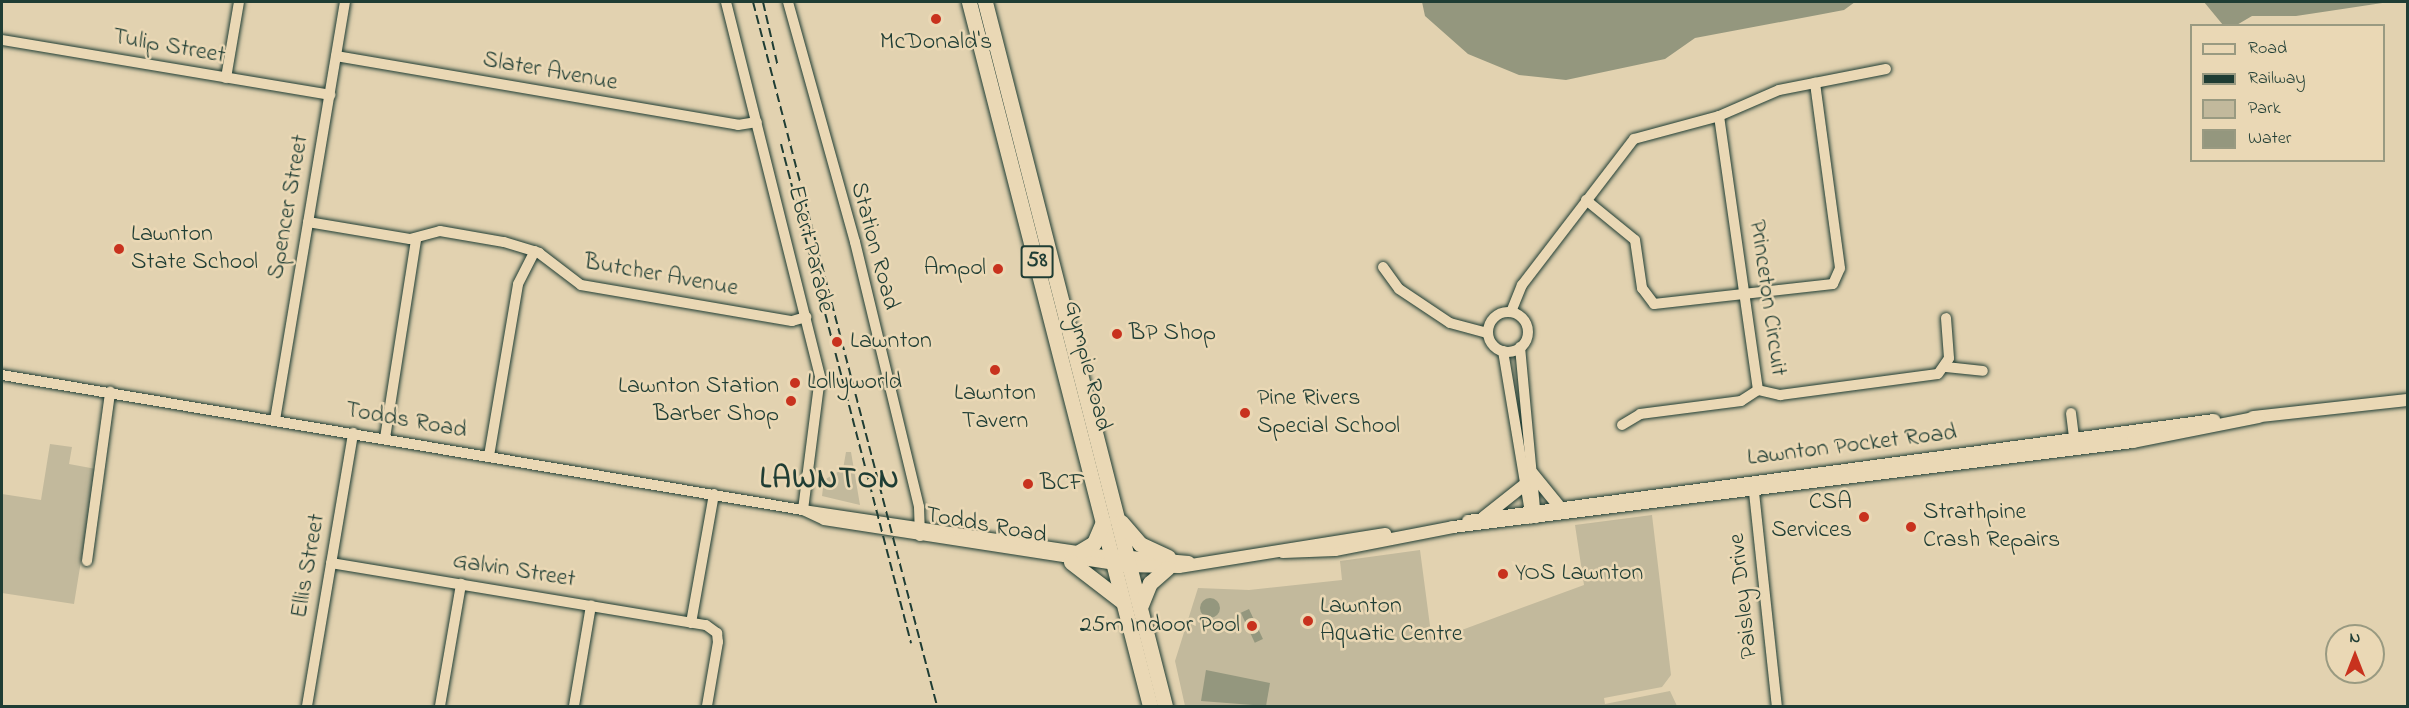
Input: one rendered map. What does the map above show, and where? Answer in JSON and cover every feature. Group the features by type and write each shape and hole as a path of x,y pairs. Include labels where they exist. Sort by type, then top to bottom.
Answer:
{"highway":[{"name":"Gympie Road","path":"969,2 1110,520 1129,562 1141,605 1165,706"},
{"name":"Gympie Road","path":"985,2 1110,520 1113,560 1150,706"},
{"path":"1123,602 1075,557 1094,543 1110,520 1168,563 1150,582 1141,605"}],"main road":[{"name":"Lawnton Pocket Road","path":"1129,562 1189,562 1283,552 1350,548 1426,531 1533,514 2075,444 2259,417 2408,400"},
{"path":"1532,473 1558,505"},
{"path":"1484,517 1523,486"},
{"name":"Lawnton Pocket Road","path":"1453,527 1484,517 1533,514 1558,505 1753,486"},
{"name":"Todds Road","path":"1113,560 1129,562"}],"street":[{"path":"226,78 239,2"},
{"name":"Spencer Street","path":"275,420 345,2"},
{"name":"Ebert Parade","path":"726,2 806,317 821,391 803,510"},
{"name":"Station Road","path":"788,2 849,219 920,531"},
{"name":"Tulip Street","path":"2,40 330,95"},
{"name":"Slater Avenue","path":"336,56 738,125 757,122"},
{"path":"1488,333 1493,319 1511,312 1522,285 1635,139 1719,116 1779,90 1886,69"},
{"path":"1586,200 1635,240 1642,288 1654,304 1744,297 1827,286 1839,275 1815,83"},
{"name":"Princeton Circuit","path":"1719,116 1758,390 1791,393 1932,376 1946,367"},
{"name":"Butcher Avenue","path":"308,222 416,239 444,231 535,251 581,285 792,321 806,317"},
{"path":"385,438 416,239"},
{"path":"489,456 518,284 535,251"},
{"path":"1383,267 1399,289 1450,323 1488,333 1503,351 1523,486 1533,514"},
{"path":"1511,312 1527,330 1520,347 1532,473 1533,514"},
{"path":"1946,318 1946,367 1983,371"},
{"path":"1503,351 1520,347"},
{"name":"Todds Road","path":"2,375 714,494 803,510 818,519 920,531 1075,557 1113,560"},
{"path":"1622,425 1640,414 1741,401 1758,390"},
{"path":"87,561 110,392"},
{"path":"2071,412 2075,444"},
{"name":"Ellis Street","path":"307,706 353,433"},
{"name":"Paisley Drive","path":"1753,486 1778,706"},
{"path":"691,623 714,494"},
{"name":"Galvin Street","path":"331,562 711,627 718,637 707,706"},
{"path":"440,706 461,584"},
{"path":"574,706 591,605"}],"green space":[{"path":"50,444 72,447 69,464 96,469 74,604 2,593 2,494 41,500"},
{"path":"846,452 851,452 860,505 822,496 824,480 843,469"},
{"name":"Lawnton Aquatic Centre","path":"1652,515 1671,675 1662,687 1604,698 1605,704 1670,691 1677,706 1185,706 1175,661 1198,588 1249,590 1342,580 1340,561 1420,550 1432,641 1584,585 1575,525"}],"water":[{"path":"1422,2 1855,2 1844,10 1695,38 1665,59 1566,80 1519,75 1468,54 1425,16"},
{"path":"2204,2 2389,2 2296,16 2252,16 2238,24 2222,24"},
{"path":"1210,598 1217,601 1220,608 1217,615 1210,618 1203,615 1200,608 1203,601"},
{"name":"25m Indoor Pool","path":"1249,609 1263,639 1255,643 1241,613"},
{"path":"1206,670 1270,683 1266,706 1201,701"}],"railway":[{"path":"753,2 937,706"},
{"path":"763,2 778,67"},
{"path":"781,144 911,643"}],"place":[{"name":"McDonald's","path":"936,19"},
{"name":"Lawnton State School","path":"119,249"},
{"name":"Ampol","path":"998,269"},
{"name":"BP Shop","path":"1117,334"},
{"name":"Lawnton","path":"837,342"},
{"name":"Lawnton Tavern","path":"995,370"},
{"name":"Lollyworld","path":"795,383"},
{"name":"Lawnton Station Barber Shop","path":"791,401"},
{"name":"Pine Rivers Special School","path":"1245,413"},
{"name":"BCF","path":"1028,484"},
{"name":"CSA Services","path":"1864,517"},
{"name":"Strathpine Crash Repairs","path":"1911,527"},
{"name":"YOS Lawnton","path":"1503,574"},
{"name":"Lawnton Aquatic Centre","path":"1308,621"},
{"name":"25m Indoor Pool","path":"1252,626"}],"district":[{"name":"LAWNTON","path":"830,480"}]}
